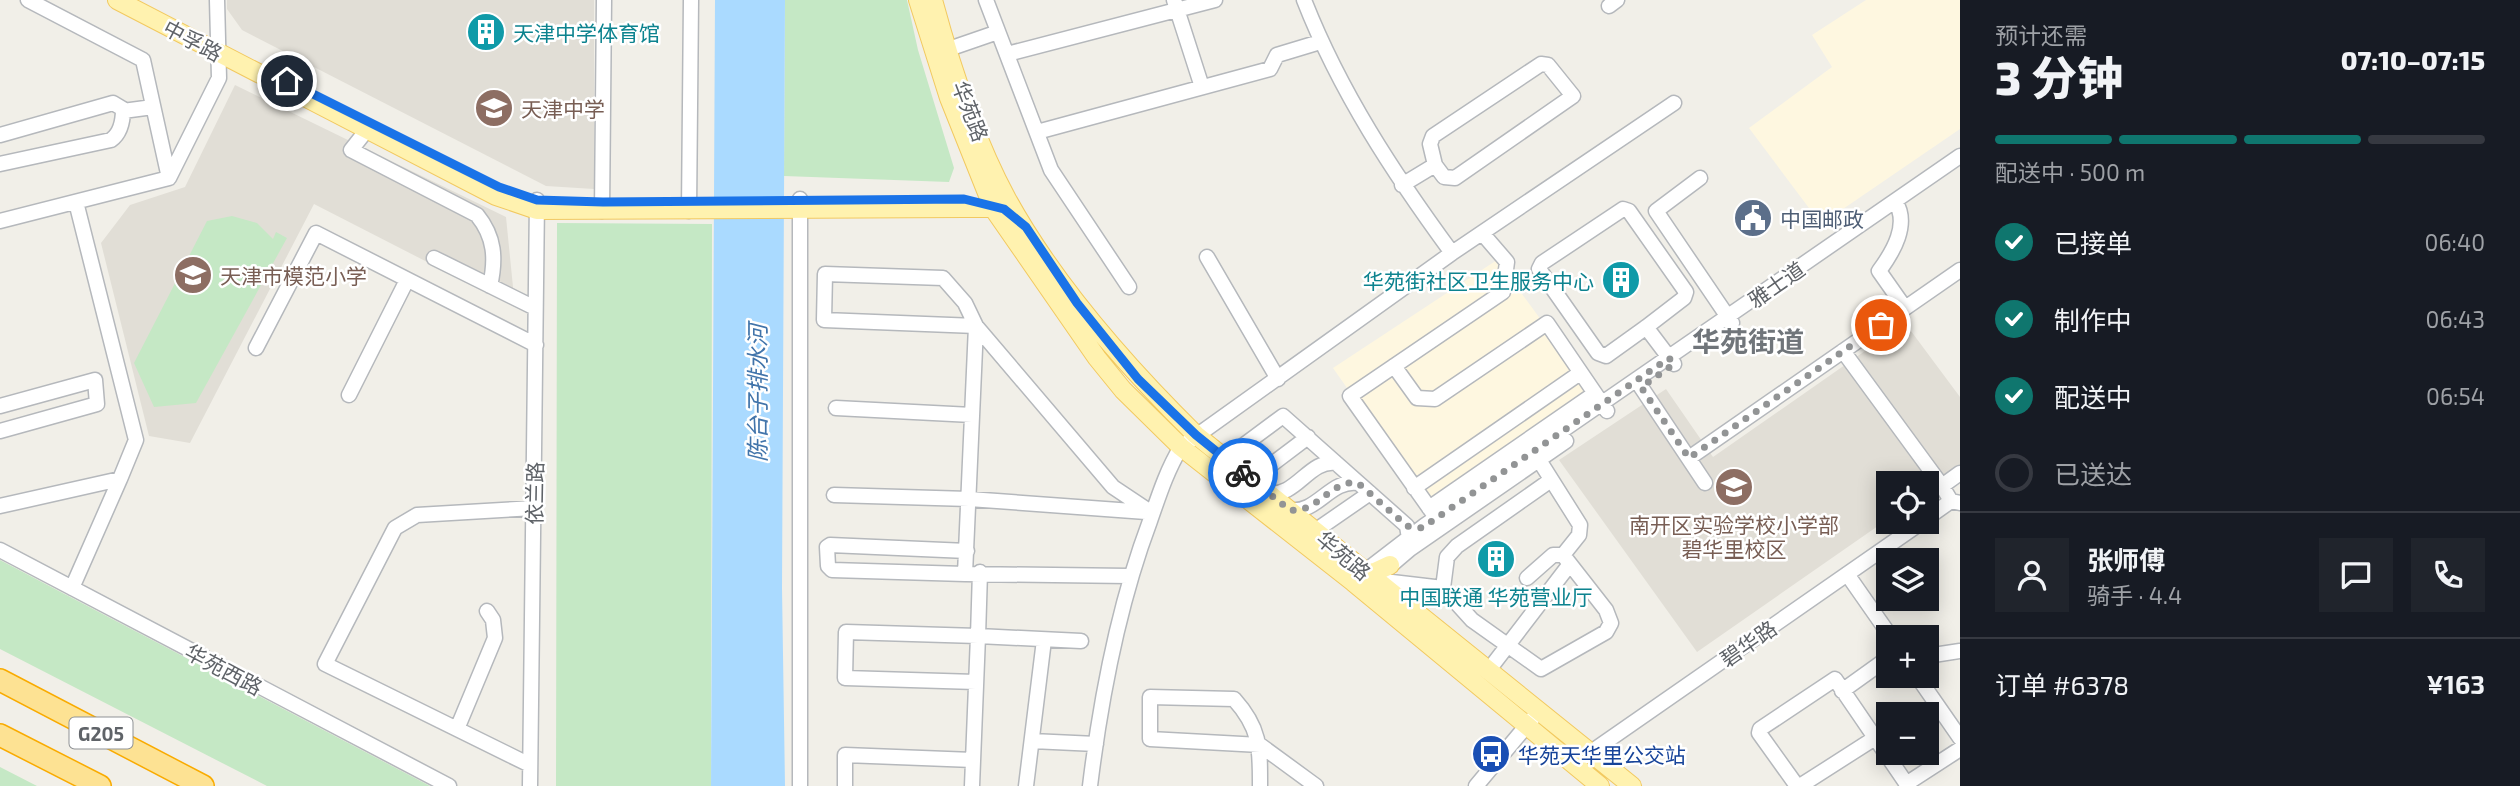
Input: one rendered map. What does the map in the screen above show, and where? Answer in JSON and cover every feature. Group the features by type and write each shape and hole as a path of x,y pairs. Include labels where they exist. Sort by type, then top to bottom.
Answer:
{"highway":[{"name":"G205","path":"0,680 203,786"},
{"name":"G205","path":"0,735 100,786"}],"main road":[{"name":"中孚路","path":"117,0 537,205"},
{"name":"中孚路","path":"129,0 366,131 496,196 537,205 602,207 797,205"},
{"name":"华苑路","path":"918,0 988,154 993,203"},
{"name":"华苑路","path":"933,0 941,52 993,203 1138,379 1196,435 1315,531 1337,560"},
{"path":"964,203 1017,230"},
{"path":"797,205 993,203"},
{"name":"华苑路","path":"1017,230 1097,358 1137,406 1181,447 1488,671 1632,786"},
{"path":"1364,579 1385,561"},
{"name":"华苑路","path":"1364,579 1527,726 1600,786"}],"street":[{"path":"28,0 143,60 169,178"},
{"path":"0,221 169,178 219,78 217,0"},
{"path":"602,207 604,0"},
{"path":"691,0 695,206"},
{"path":"986,0 1051,170 1129,287"},
{"path":"1007,54 1175,5 1215,0"},
{"path":"1304,0 1320,42 1402,185 1452,253"},
{"path":"1175,5 1202,87"},
{"path":"941,52 998,32"},
{"path":"1037,132 1270,69 1277,55 1320,42"},
{"path":"1541,64 1548,65 1573,96 1455,178 1444,177 1435,165 1430,144 1433,136 1541,64"},
{"path":"0,135 113,103 119,104 122,111 120,128 111,140 0,164"},
{"path":"1090,786 1102,701 1129,576 1170,465 1181,447 1452,253 1674,103"},
{"path":"122,111 153,107"},
{"path":"366,131 351,150 477,215 486,226 494,246 490,286"},
{"name":"雅士道","path":"1385,561 1412,535 1436,518 1601,403 1671,361 1897,204 1960,156"},
{"path":"1402,185 1435,165"},
{"name":"雅士道","path":"1897,204 1960,166"},
{"path":"1700,178 1656,211 1730,320"},
{"path":"72,588 136,440 76,202"},
{"path":"1897,204 1900,231 1893,253 1879,271 1905,308"},
{"name":"依兰路","path":"530,786 537,205"},
{"path":"797,205 800,786"},
{"path":"1623,209 1629,211 1686,292 1684,298 1645,328 1606,356 1598,353 1539,269 1542,263 1623,209"},
{"path":"256,348 316,233 536,345"},
{"path":"1436,518 1350,396 1503,292 1507,262 1482,233"},
{"path":"1207,257 1279,379"},
{"path":"434,258 535,308"},
{"path":"1689,458 1960,270"},
{"path":"976,326 824,320 825,274 943,278 965,303 976,326 1112,487 1152,513"},
{"path":"349,395 407,280"},
{"path":"1394,366 1417,398 1435,400 1547,323 1601,403"},
{"path":"972,786 978,636 973,573 967,551 976,326"},
{"path":"1645,328 1671,361"},
{"path":"1843,351 1956,502 1939,511"},
{"name":"雅士道","path":"1412,535 1436,518 1539,460 1601,403 1641,387 1671,361"},
{"path":"1414,488 1580,373"},
{"path":"0,406 95,380 97,404 0,431"},
{"path":"96,394 122,387"},
{"path":"1641,387 1705,483"},
{"path":"836,408 972,415"},
{"path":"1225,459 1283,416 1370,493 1412,535"},
{"path":"1251,480 1307,437"},
{"path":"1488,671 1566,559 1579,535 1580,524 1539,460"},
{"path":"1268,494 1285,491 1324,463 1336,463"},
{"path":"1942,486 1960,473"},
{"path":"0,506 120,479"},
{"path":"1443,588 1447,557 1457,547 1551,480"},
{"path":"1290,510 1305,510 1339,486 1358,483"},
{"path":"1315,531 1370,493"},
{"path":"834,495 969,499 1126,508 1152,513"},
{"path":"530,765 325,664 395,528 417,515 534,508"},
{"name":"碧华路","path":"1575,764 1905,534"},
{"path":"967,551 827,547 828,566 832,570 1129,576"},
{"name":"华苑西路","path":"0,550 449,786"},
{"path":"1364,579 1443,588 1472,620 1541,669 1606,632 1611,623 1606,610 1566,559 1553,555 1527,578"},
{"path":"1337,560 1385,561"},
{"path":"1847,574 1883,625"},
{"path":"457,729 495,638 493,620 487,611"},
{"path":"976,682 845,678 846,632 1081,641"},
{"path":"1026,786 1044,640"},
{"path":"1939,654 1960,651"},
{"path":"1842,691 1876,667"},
{"path":"1875,738 1799,786 1759,733 1760,729 1835,679 1907,785 1960,749"},
{"path":"1925,688 1960,738"},
{"path":"1260,786 1260,745 1244,710 1234,699 1150,697 1150,739 1260,745 1316,786"},
{"path":"1476,786 1539,711"},
{"path":"1032,741 1096,744"},
{"path":"845,786 845,755 973,760"}],"shaded area":[{"name":"天津中学","path":"227,0 594,0 594,189 546,186 242,30 227,9"},
{"path":"1866,0 1960,0 1960,129 1821,224 1749,128 1832,67 1812,35"},
{"name":"天津市模范小学","path":"235,85 506,217 515,307 314,204 190,443 149,436 101,243 130,205 185,187"},
{"path":"1497,260 1594,392 1430,506 1333,368"},
{"name":"南开区实验学校小学部 碧华里校区","path":"1905,323 1960,397 1960,469 1939,484 1939,471 1876,471 1876,527 1697,652 1559,460 1666,389 1713,457"}],"green space":[{"path":"785,0 907,0 918,50 954,168 949,182 784,176"},
{"path":"232,216 257,223 273,239 276,232 287,238 196,403 154,407 134,363 207,221"},
{"path":"557,223 712,224 711,786 556,786"},
{"path":"0,560 430,786 267,786 0,649"},
{"path":"0,767 37,786 0,786"}],"water":[{"name":"陈台子排水河","path":"715,0 785,0 782,588 785,786 711,786"}],"way so far":[{"path":"1243,473 1290,510 1298,512 1307,509 1339,486 1358,483 1407,526 1422,528 1669,358 1674,364 1641,387 1689,458 1881,325"}],"place":[{"name":"天津中学体育馆","path":"486,32"},
{"name":"天津中学","path":"494,108"},
{"name":"中国邮政","path":"1753,218"},
{"name":"天津市模范小学","path":"193,275"},
{"name":"华苑街社区卫生服务中心","path":"1621,280"},
{"name":"南开区实验学校小学部 碧华里校区","path":"1734,487"},
{"name":"中国联通 华苑营业厅","path":"1496,559"},
{"name":"华苑天华里公交站","path":"1491,754"}],"district":[{"name":"华苑街道","path":"1748,341"}],"route":[{"path":"287,81 499,187 537,200 603,202 964,199 1004,209 1026,227 1077,303 1138,379 1196,435 1243,473"}]}
